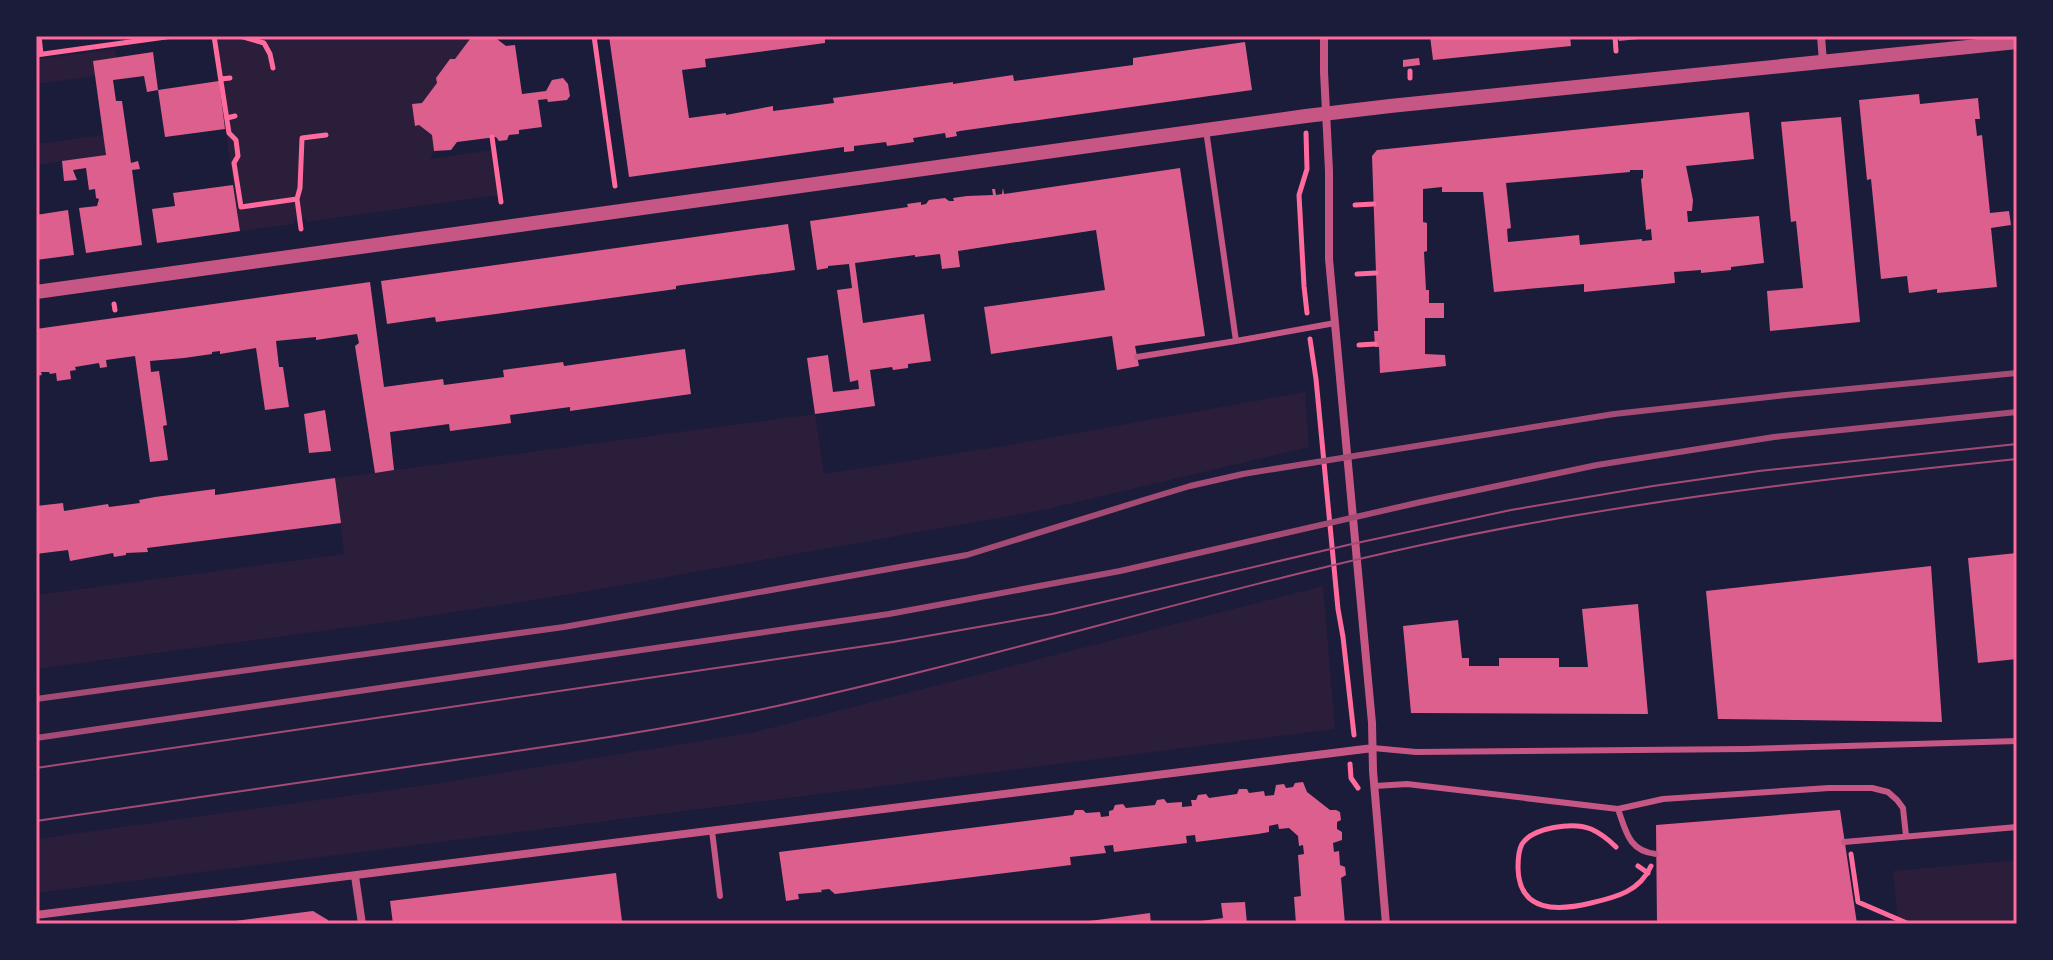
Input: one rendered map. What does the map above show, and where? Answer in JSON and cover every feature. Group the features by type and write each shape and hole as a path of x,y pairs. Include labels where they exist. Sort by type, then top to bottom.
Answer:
{"street":[{"path":"1324,36 1329,259 1386,924"},
{"path":"1821,36 1823,62"},
{"path":"36,292 1326,114 2017,42"},
{"path":"36,915 1373,748"},
{"path":"355,876 362,924"}],"lane":[{"path":"1206,130 1236,341"},
{"path":"1137,357 1335,323"},
{"path":"1373,748 1416,752 1690,750 2017,741"},
{"path":"1375,786 1407,784 1618,809 1663,799 1872,788 1888,792 1903,808 1906,836"},
{"path":"1618,809 1630,840 1638,849 1656,854"},
{"path":"1847,842 2017,827"},
{"path":"712,831 720,896"}],"path":[{"path":"39,36 38,54 173,36"},
{"path":"214,36 229,133 236,140 238,156 234,163 241,207 297,199"},
{"path":"240,36 264,43 273,68"},
{"path":"594,36 615,186"},
{"path":"1615,36 1616,51"},
{"path":"221,79 230,78"},
{"path":"227,118 235,116"},
{"path":"301,229 297,199 302,138 326,135"},
{"path":"492,137 501,202"},
{"path":"1306,158 1307,169 1299,195 1304,286 1354,742"},
{"path":"1355,205 1374,204"},
{"path":"1357,274 1376,273"},
{"path":"1359,345 1375,344"},
{"path":"1349,767 1351,778 1361,792"},
{"path":"1621,852 1590,829 1574,826 1545,830 1522,844 1518,855 1518,873 1523,891 1530,901 1542,906 1584,905 1610,899 1641,883 1656,854"},
{"path":"1847,842 1858,902 1909,924"},
{"path":"1633,862 1648,873"}],"shaded area":[{"path":"212,36 469,36 470,39 455,59 450,60 436,77 437,83 422,103 412,104 415,125 432,135 434,151 430,159 492,150 498,195 306,222 306,218 294,220 294,224 240,231"},
{"path":"115,49 116,58 95,76 36,84 39,59"},
{"path":"104,135 106,155 36,165 36,144"},
{"path":"1305,392 1309,447 1043,510 566,595 36,669 36,595 344,554 335,478 815,414 824,474 1004,446"},
{"path":"1323,586 1335,729 36,893 36,839 441,783 755,732"},
{"path":"2017,860 2017,924 1898,924 1893,871"}],"building":[{"path":"469,36 493,36 506,46 515,45 522,94 546,91 552,80 563,78 568,84 570,96 567,100 538,100 542,127 519,130 519,134 509,135 507,140 499,141 496,137 457,142 451,150 434,151 432,135 419,125 415,126 412,104 422,103 437,83 436,78 450,59 455,59 470,39"},
{"path":"609,36 837,36 825,39 825,43 705,59 706,67 682,70 689,118 773,106 773,111 834,103 833,98 953,82 1013,75 1014,81 1133,65 1133,58 1245,42 1252,90 960,131 956,132 957,136 946,138 945,133 887,146 886,142 854,146 854,151 844,152 844,147 629,177"},
{"path":"1430,36 1570,36 1571,46 1433,60"},
{"path":"1618,36 1648,36 1648,38 1619,41"},
{"path":"153,52 158,90 147,92 144,76 113,80 116,101 122,101 131,163 138,161 140,169 132,170 142,245 86,253 79,208 97,206 99,199 96,198 95,189 89,190 86,168 73,170 77,180 64,181 62,161 106,155 93,61"},
{"path":"1419,58 1420,65 1403,67 1403,60"},
{"path":"219,81 225,129 165,137 158,90"},
{"path":"1919,94 1920,104 1978,98 1980,119 1975,119 1977,136 1982,135 1990,213 2009,211 2011,225 1991,228 1997,287 1909,293 1907,276 1881,279 1859,100"},
{"path":"1749,112 1754,159 1686,166 1693,200 1692,211 1687,211 1688,222 1759,216 1764,263 1701,273 1701,270 1674,272 1675,283 1584,292 1584,284 1494,292 1483,192 1442,192 1442,187 1423,189 1423,222 1427,223 1427,251 1424,252 1426,290 1429,290 1429,303 1444,303 1444,318 1425,318 1425,354 1445,355 1446,366 1380,373 1379,347 1375,347 1374,331 1378,331 1372,156 1377,150","holes":["1643,170 1641,179 1646,230 1651,229 1652,240 1580,245 1579,235 1508,242 1507,229 1511,228 1506,183"]},
{"path":"1841,117 1860,322 1770,331 1767,291 1803,288 1796,221 1791,222 1781,122"},
{"path":"1180,168 1205,336 1135,346 1139,366 1117,370 1112,336 991,354 984,307 1105,290 1096,230 958,251 960,267 942,269 940,254 855,263 863,323 924,314 931,361 908,364 908,368 870,370 875,406 815,414 807,358 828,355 833,392 859,389 858,380 850,382 837,290 852,288 849,264 817,270 810,221 908,207 907,204 921,202 921,205 929,200 945,198 954,201 953,198 993,195 992,189 995,189 996,195 1002,194 1003,188 1004,194"},
{"path":"233,185 240,231 157,243 152,209 175,206 173,193"},
{"path":"68,210 74,255 36,260 36,215"},
{"path":"788,224 795,270 436,322 435,317 387,324 381,281"},
{"path":"370,282 384,387 443,379 444,385 504,377 503,370 563,362 564,366 685,349 691,394 570,411 570,407 510,415 511,423 450,431 449,424 390,432 394,470 375,473 355,346 359,343 357,334 316,340 316,337 276,341 289,407 265,410 256,348 150,361 151,372 159,371 167,425 163,426 168,460 150,462 135,356 106,360 107,367 100,368 99,363 75,367 76,370 70,371 71,379 57,381 56,373 49,372 36,376 36,329"},
{"path":"325,410 331,451 309,453 304,414"},
{"path":"335,478 341,523 147,548 148,552 114,557 113,553 70,561 68,550 36,554 36,506 63,503 64,511 108,504 109,507 215,489 215,495"},
{"path":"2017,553 2017,659 1978,663 1968,558"},
{"path":"1931,566 1942,722 1718,719 1706,591"},
{"path":"1638,604 1648,714 1411,713 1403,626 1458,620 1462,658 1469,658 1469,666 1499,666 1499,658 1559,658 1559,667 1588,667 1582,609"},
{"path":"1303,782 1307,792 1330,810 1340,812 1337,829 1342,832 1342,840 1333,843 1334,852 1339,851 1340,865 1345,867 1346,875 1341,878 1345,924 1296,924 1294,897 1301,896 1298,855 1304,854 1303,845 1299,846 1298,836 1289,828 1279,829 1278,824 1269,826 1269,832 1196,842 1195,835 1186,836 1187,843 1114,852 1113,845 1104,846 1106,853 1070,857 1071,865 835,894 829,889 821,890 798,894 799,899 786,901 779,852 1073,815 1075,810 1109,816 1115,805 1123,804 1126,808 1155,805 1157,800 1164,799 1167,803 1182,802 1182,807 1192,806 1191,800 1196,800 1198,795 1206,794 1209,798 1237,794 1239,789 1247,789 1249,793 1264,791 1265,796 1274,795 1276,785 1284,784 1286,788"},
{"path":"1840,810 1857,924 1657,924 1656,825"},
{"path":"616,873 622,921 587,924 586,921 576,924 393,924 390,901"},
{"path":"1245,902 1247,924 1194,924 1223,918 1221,903"},
{"path":"313,911 328,920 329,924 227,924 227,922"},
{"path":"1150,913 1151,924 1082,924 1082,922"}],"tram line":[{"path":"36,768 893,642 1052,614 1511,510 1653,486 1759,471 2017,444"},
{"path":"36,821 559,745 733,715 940,667 1344,562 1499,529 1720,493 2017,459"}],"railway":[{"path":"36,699 564,627 967,555 1190,486 1243,474 1614,414 2017,373"},
{"path":"36,738 889,614 1120,571 1597,465 1774,437 2017,412"}]}
